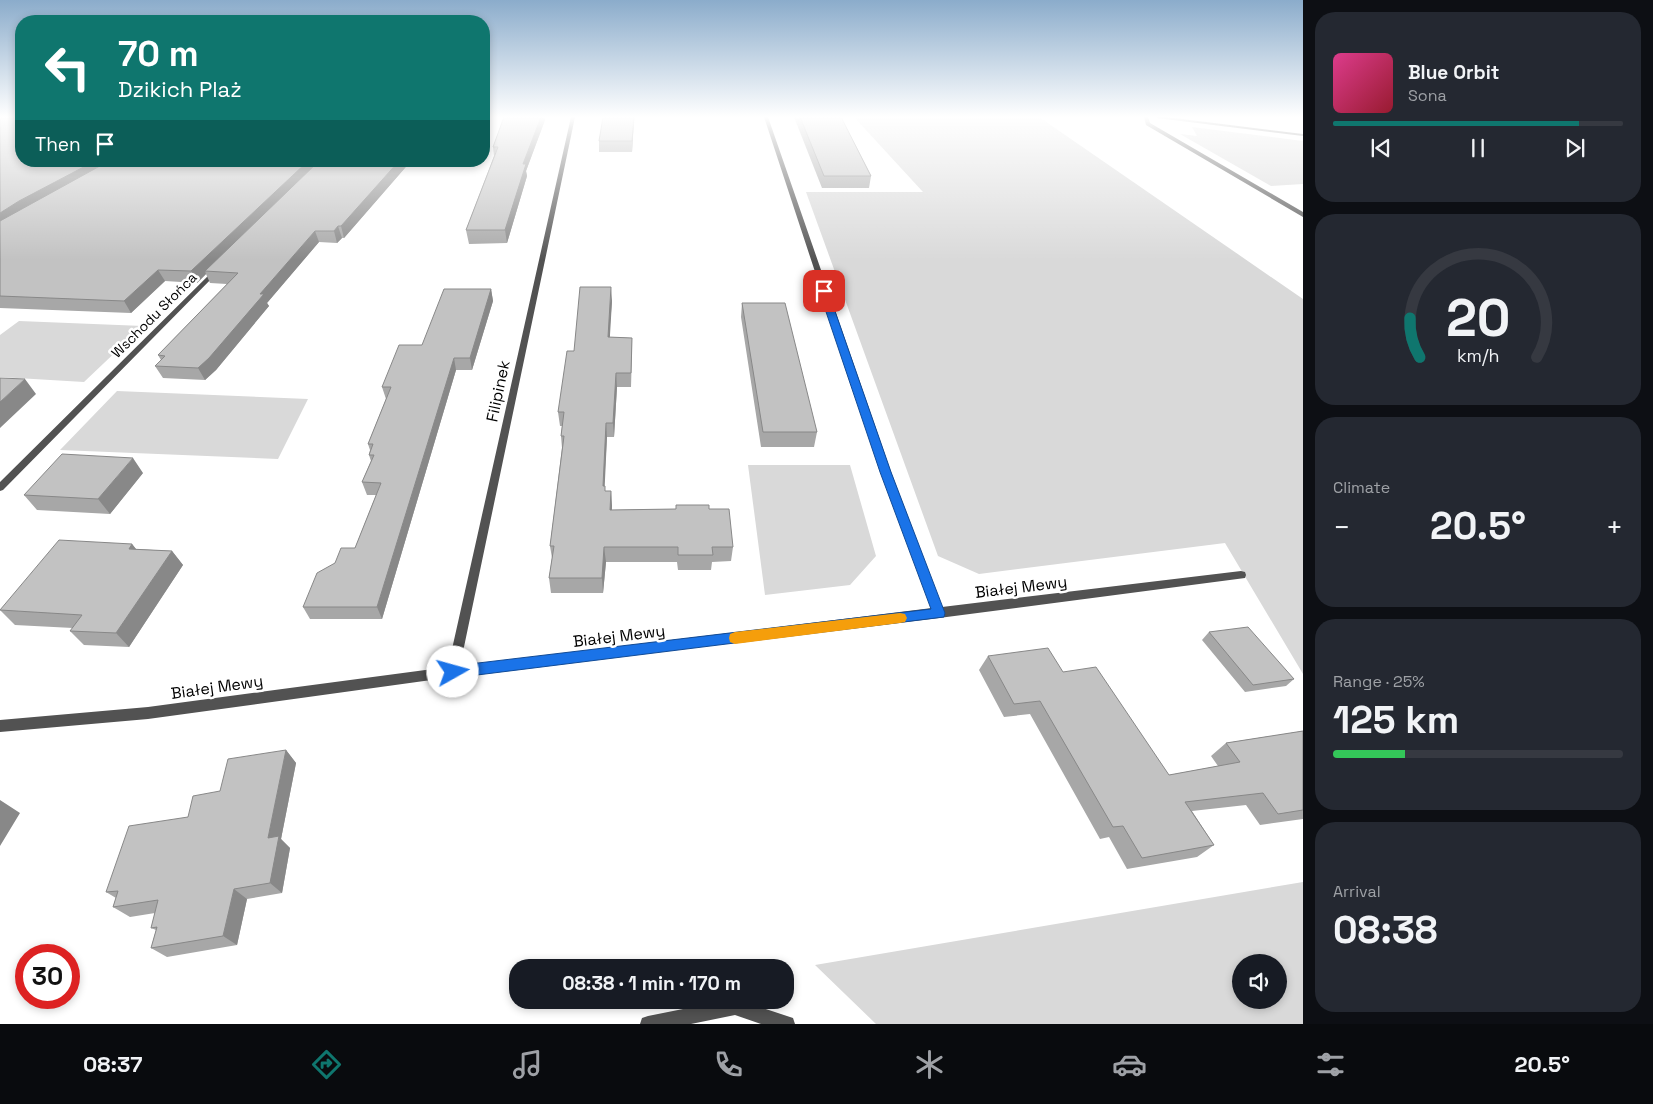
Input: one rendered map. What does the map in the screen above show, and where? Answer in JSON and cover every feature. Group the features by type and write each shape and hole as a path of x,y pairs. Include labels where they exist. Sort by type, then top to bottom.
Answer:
{"street":[{"name":"Filipinek","path":"453,672 563,165"},
{"path":"782,165 866,416 939,613"},
{"path":"1218,165 1303,214"},
{"name":"Wschodu Słońca","path":"0,488 222,265"},
{"name":"Białej Mewy","path":"0,726 148,713 453,672 1241,575"},
{"path":"648,1024 735,1007 787,1024"}],"shaded area":[{"path":"898,165 1108,165 1303,299 1303,674 1225,543 979,574 938,556 806,192 923,192"},
{"path":"1234,165 1303,165 1303,184 1271,186"},
{"path":"19,321 143,326 84,382 0,377 0,335"},
{"path":"117,391 308,399 278,459 60,450"},
{"path":"748,465 850,465 876,556 850,585 765,595"},
{"path":"1303,882 1303,1024 876,1024 815,965"}],"building":[{"path":"0,165 15,165 15,167 84,167 19,201 0,213"},
{"path":"491,165 526,165 505,230 466,230"},
{"path":"819,165 865,165 871,176 824,176"},
{"path":"98,167 302,167 191,271 158,270 124,301 0,296 0,221"},
{"path":"313,167 394,167 341,226 338,226 334,231 315,231 260,294 264,294 209,358 198,368 155,366 165,356 158,355 238,273 205,271"},
{"path":"580,287 611,287 608,337 632,338 631,373 616,373 613,423 606,423 603,486 605,486 605,491 611,491 610,510 676,509 676,505 709,505 709,509 729,509 733,547 712,547 713,555 678,555 678,547 604,547 602,578 549,578 554,546 550,546 564,436 561,436 564,412 558,412 567,351 574,351"},
{"path":"444,289 491,289 470,358 454,358 377,607 303,607 317,573 335,563 341,548 355,548 381,483 362,482 374,455 369,455 373,444 368,444 391,387 382,387 399,345 422,345"},
{"path":"742,303 785,303 817,432 763,432"},
{"path":"0,378 25,379 0,402"},
{"path":"62,454 133,458 98,499 24,495"},
{"path":"59,540 132,544 129,549 172,551 116,633 70,631 82,615 0,610"},
{"path":"1248,627 1294,679 1253,685 1209,632"},
{"path":"1048,648 1063,672 1096,667 1169,775 1240,762 1226,743 1303,731 1303,810 1278,814 1263,793 1185,802 1214,845 1142,858 1123,826 1113,827 1040,701 1014,704 988,656"},
{"path":"286,750 268,838 279,836 270,883 234,889 223,936 151,948 157,927 151,928 158,900 113,907 118,891 106,892 129,826 188,817 193,796 220,791 228,759"}],"slow traffic":[{"path":"735,638 900,618"}],"route":[{"path":"453,672 939,613 886,472 824,291"}]}
